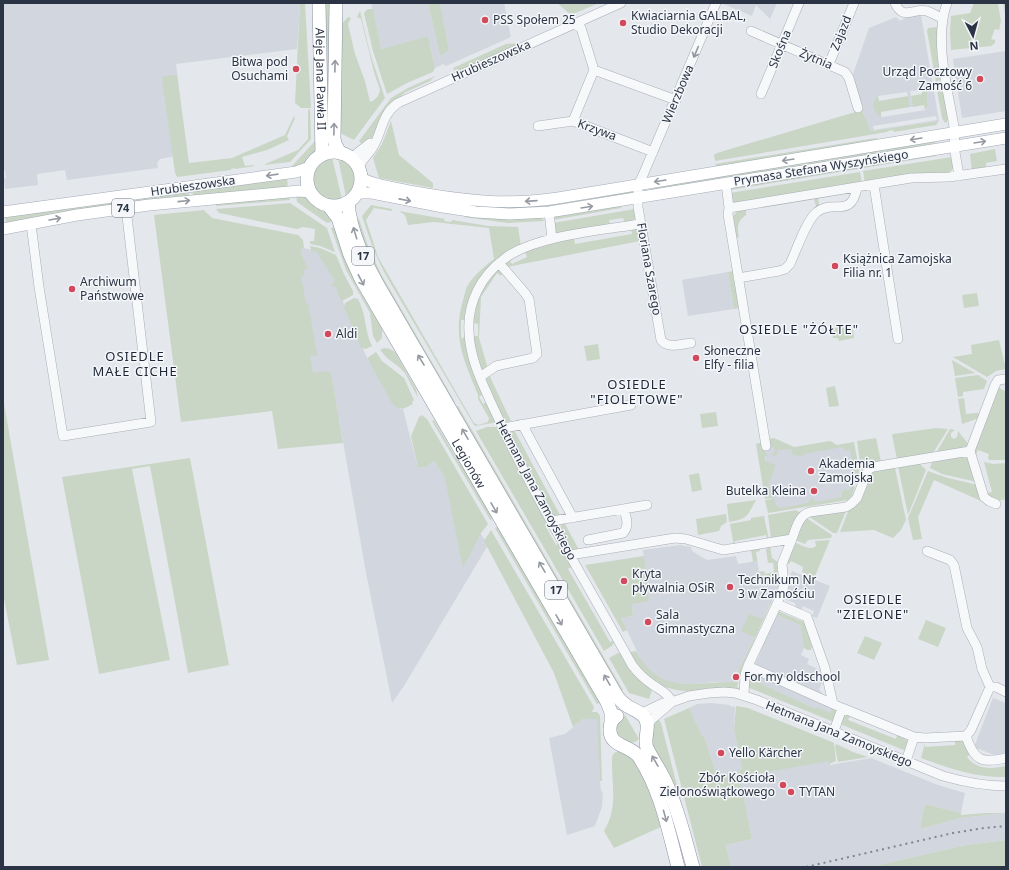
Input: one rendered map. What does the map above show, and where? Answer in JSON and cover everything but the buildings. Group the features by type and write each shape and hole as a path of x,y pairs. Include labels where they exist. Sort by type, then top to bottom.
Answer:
{"highway":[{"name":"Aleje Jana Pawła II","path":"319,3 322,155"},
{"name":"Aleje Jana Pawła II","path":"336,3 334,138 335,144 353,164"},
{"path":"310,192 307,180 310,167 316,159 322,155 332,152 353,164"},
{"name":"17","path":"353,164 360,188 353,198"},
{"name":"17","path":"310,192 317,200 329,206"},
{"path":"329,206 341,206 353,198"},
{"name":"Legionów","path":"353,198 350,217 356,238 374,278 617,696 623,704 636,711"},
{"name":"Legionów","path":"329,206 338,218 350,255 361,280 610,708 611,721"},
{"path":"611,721 618,715 636,711"},
{"name":"17","path":"636,711 645,719 648,749 667,784 675,805 693,867"},
{"name":"17","path":"611,721 610,728 612,737 617,743 626,747 637,755 654,784 664,810 678,867"},
{"path":"626,747 636,745 647,732"}],"main road":[{"name":"Prymasa Stefana Wyszyńskiego","path":"353,164 374,184 437,196 489,202 539,200 1006,124"},
{"name":"Prymasa Stefana Wyszyńskiego","path":"353,198 372,193 443,207 480,212 510,214 548,212 1006,138"},
{"name":"Hrubieszowska","path":"3,212 296,172 310,167"},
{"name":"Hrubieszowska","path":"3,229 126,208 299,191 310,192"}],"street":[{"name":"Hrubieszowska","path":"353,164 361,162 374,146 387,114 402,101 621,3"},
{"name":"Wierzbowa","path":"638,184 676,100 716,3"},
{"name":"Skośna","path":"761,94 798,3"},
{"name":"Zajazd","path":"829,64 854,3"},
{"path":"896,3 898,10 902,13 926,11 942,18"},
{"path":"947,3 942,18 941,44 955,132 954,146 959,176"},
{"path":"574,24 581,28 594,70 574,121"},
{"name":"Żytnia","path":"751,31 843,70 847,74 858,108"},
{"path":"594,70 676,100"},
{"name":"Krzywa","path":"538,126 574,121 653,152"},
{"path":"729,208 911,178 959,176 1006,168"},
{"path":"726,183 729,208 728,214 766,446"},
{"path":"637,198 638,184"},
{"path":"874,185 898,339"},
{"path":"738,278 785,269 790,264 814,214 822,209 851,204 857,188"},
{"name":"Floriana Szarego","path":"637,198 640,224 661,340 666,344 671,345 691,343"},
{"path":"31,224 40,294 63,436 151,422 126,208"},
{"path":"548,212 552,239"},
{"name":"Hetmana Jana Zamoyskiego","path":"640,224 552,239 518,250 499,262 482,283 474,298 470,315 470,344 480,378 521,466 632,665 646,680 667,694 672,702"},
{"path":"480,378 496,366 533,358 537,354 528,298 499,262"},
{"path":"996,504 984,497 970,451 995,385 998,380 1006,379"},
{"path":"502,427 631,405"},
{"path":"522,424 573,518"},
{"path":"744,695 745,675 784,586 782,564 801,517 805,514 846,507 853,503 857,498 868,470 873,467 970,451"},
{"path":"552,521 647,505"},
{"path":"588,540 623,533 627,528 624,509"},
{"path":"570,554 675,538 686,538 723,550 792,539"},
{"path":"748,666 842,708 914,737 925,738 966,736 971,730 990,687 982,669 977,647 968,631 954,565 950,560 927,551"},
{"path":"776,604 807,617 826,668 833,704"},
{"path":"990,687 996,687 1006,692"},
{"name":"Hetmana Jana Zamoyskiego","path":"636,711 646,712 663,702 672,702 689,696 709,693 724,692 744,695 906,761 955,779 983,785 1006,786"},
{"name":"Hetmana Jana Zamoyskiego","path":"647,732 651,720 672,702"},
{"path":"834,731 842,708"},
{"path":"966,736 970,748 976,757 989,761 1006,758"},
{"path":"906,761 914,737"}],"shaded area":[{"path":"3,3 300,3 297,49 176,64 187,154 160,159 157,163 158,168 67,180 65,170 37,174 38,185 5,189 4,179 6,178 5,170 3,170"},
{"path":"371,3 428,3 440,56 449,50 440,3 504,3 511,37 446,66 443,64 435,68 428,36 381,49"},
{"path":"721,3 777,3 770,19 756,5 752,16"},
{"path":"921,15 939,121 871,131 858,100 852,77 869,28 896,17 900,21 909,16","holes":["925,90 927,93 928,106 926,110 882,117 876,112 878,96 907,92 910,107 913,107 910,91","936,116 937,120 874,130 873,126"]},
{"path":"1006,51 1006,111 962,118 953,59"},
{"path":"295,246 317,251 335,280 351,323 368,360 400,409 403,409 418,468 426,467 434,461 488,545 404,686 392,703 366,573 331,373 312,376"},
{"path":"728,272 734,309 688,316 682,280"},
{"name":"Akademia Zamojska","path":"783,443 802,451 850,443 856,478 847,498 773,510 764,446"},
{"path":"680,545 691,547 692,551 707,560 736,556 738,564 757,561 759,573 779,582 770,605 769,604 733,682 692,684 675,683 664,680 654,674 642,662 621,618 633,616 632,604 649,593 643,550"},
{"path":"792,571 830,586 817,618 812,616 814,611 803,606 801,611 796,609 795,603 784,599 784,604 781,601"},
{"path":"777,615 800,625 804,648 801,655 809,659 807,664 820,670 816,680 822,683 819,689 832,708 830,713 817,708 816,709 752,680 750,675"},
{"path":"993,698 1006,703 1006,755 999,757 974,747"},
{"path":"711,703 735,707 734,730 742,768 739,772 721,778 717,776 704,736 702,737 689,708 697,704"},
{"path":"583,719 598,719 600,781 601,791 603,792 602,807 595,826 567,835 549,738 565,734"},
{"path":"871,758 938,785 965,793 961,813 925,804 920,829 960,818 1006,813 1006,840 966,845 870,867 731,867 726,845 752,839 740,777 829,760 830,765"}],"green space":[{"path":"300,3 305,3 311,108 301,108 295,103"},
{"path":"322,3 332,3 331,134 325,134"},
{"path":"428,3 440,3 449,50 440,56"},
{"path":"557,3 599,3 570,14"},
{"path":"974,3 1003,3 998,4 1001,21 999,30 995,29 991,39 995,40 995,43 991,46 951,50 951,16 970,13"},
{"path":"1003,3 1006,3 1006,18"},
{"path":"369,9 373,9 381,49 428,36 435,68 433,72 407,83 387,94 373,51 364,13"},
{"path":"360,11 370,53 385,98 354,140 342,134 338,134 338,104 342,74 342,24 348,17 351,18 348,24 355,54 365,81 370,102 378,96 380,90 374,72 361,19 357,17"},
{"path":"937,27 941,78 936,82 927,31 928,28"},
{"path":"519,43 518,45 456,73 453,68 506,44"},
{"path":"177,75 189,163 232,158 285,135 294,116 295,118 287,136 289,140 267,150 242,157 245,166 255,166 177,177 175,173 162,79 164,76"},
{"path":"435,76 430,81 406,92 389,105 381,117 373,136 364,146 359,141 391,98 408,88"},
{"path":"922,90 925,90 927,93 928,106 925,110 924,105 913,107 911,96 922,94"},
{"path":"937,90 944,93 948,117 947,122 945,123 942,118"},
{"path":"878,96 879,101 908,96 910,107 881,112 881,117 876,113 874,107 874,102"},
{"path":"310,109 311,139 290,162 263,165 298,150 308,139 308,110"},
{"path":"862,110 871,131 939,121 936,125 894,132 893,130 715,161 714,155 717,153"},
{"path":"391,121 399,155 433,183 433,188 379,178 373,158 382,144"},
{"path":"878,138 865,144 717,167 715,164"},
{"path":"935,139 935,143 879,155 653,190 652,187"},
{"path":"315,141 315,151 303,164 292,168 292,166"},
{"path":"995,149 997,161 986,163 986,169 972,171 970,154"},
{"path":"936,152 936,156 730,190 732,186"},
{"path":"332,157 342,199 331,199 322,196 316,190 313,183 313,175 316,167 322,161"},
{"path":"952,157 953,168 950,173 865,183 863,171"},
{"path":"338,158 350,165 356,175 355,186 346,197"},
{"path":"860,172 862,184 736,203 732,201 730,193"},
{"path":"287,177 288,188 193,196 192,189"},
{"path":"378,188 449,201 633,190 634,194 548,209 484,209"},
{"path":"188,190 189,196 9,224 6,223 5,217"},
{"path":"296,195 308,198 315,205 324,209 334,221 327,223 297,202"},
{"path":"289,196 290,200 216,206 217,203"},
{"path":"818,197 819,206 816,206 814,199 746,209"},
{"path":"290,203 327,228 335,252 310,244 310,241 314,241 315,229 303,227 297,229 219,213 216,209"},
{"path":"622,204 621,208 553,220 555,216"},
{"path":"371,205 392,209 392,211 374,208 366,220 378,257 474,423 478,425 488,422 489,418 478,399 478,395 464,360 459,338 459,326 463,300 470,281 494,259 489,228 434,222 408,225 405,215 399,211 445,219 444,221 451,222 452,220 488,226 518,227 521,246 495,262 466,320 461,320 461,338 466,337 483,394 479,397 483,404 487,402 497,422 476,426 474,425 388,279 373,248 362,216"},
{"path":"635,209 635,220 625,223 623,218 609,220 610,225 556,233 553,223"},
{"path":"746,209 746,215 738,225 739,238 735,236 733,218 737,212"},
{"path":"204,210 212,218 298,235 303,240 304,248 300,249 308,268 303,271 305,275 301,276 306,303 308,303 317,354 310,356 313,373 331,372 343,443 278,449 272,411 181,422 154,215"},
{"path":"477,215 541,218 545,221 508,223 463,217"},
{"path":"359,219 368,246 381,274 455,402 452,404 375,272 355,220"},
{"path":"336,227 356,285 382,329 382,338 377,343 373,336 370,313 346,270 331,228"},
{"path":"631,228 638,228 640,241 507,267 504,263 509,260 512,264 527,257 525,252 547,244 574,238 575,244 632,234"},
{"path":"310,246 320,248 336,255 353,291 353,295 342,301 338,295 336,287 331,285 335,281 316,251 312,252"},
{"path":"498,268 503,272 501,276 497,273 481,297 479,338 491,379 511,421 505,423 481,370 473,336 478,336 478,324 473,323 478,300 484,288"},
{"path":"733,271 739,308 734,309 728,272"},
{"path":"977,293 979,306 964,308 962,295"},
{"path":"354,298 358,299 361,305 369,340 372,346 366,349 361,348 344,307 345,303"},
{"path":"853,325 854,338 839,341 838,338 833,338 831,328"},
{"path":"999,340 1006,369 996,371 987,377 953,357 972,354 971,345"},
{"path":"598,344 600,359 587,361 584,346"},
{"path":"384,348 395,352 416,389 418,398 405,373 380,350"},
{"path":"376,352 382,361 404,378 414,400 412,402 413,404 403,409 396,407 392,403 367,358"},
{"path":"952,360 975,373 955,376"},
{"path":"978,375 987,381 984,389 963,392 963,396 958,397 955,378"},
{"path":"835,386 839,406 829,407 826,388"},
{"path":"998,387 1006,392 1006,460 989,460 989,454 978,450 976,455 974,454 974,451"},
{"path":"3,398 49,660 17,665 3,594"},
{"path":"964,398 966,414 981,414 979,418 962,424 958,399"},
{"path":"458,406 623,690 619,692 454,408"},
{"path":"716,412 718,426 702,428 700,414"},
{"path":"422,415 427,419 488,524 481,533 463,568 445,478 434,461 426,467 418,468 411,436 419,417"},
{"path":"434,420 456,458 473,479 492,516 491,521 432,421"},
{"path":"487,427 499,427 549,525 546,527 556,545 559,544 573,566 568,569 610,642 614,640 613,645 604,651 476,431"},
{"path":"513,428 560,515 554,517 552,516 510,433"},
{"path":"936,428 948,429 933,453 897,459 893,434"},
{"path":"950,429 955,430 951,433 951,437 954,439 957,437 958,431 969,445 966,447 936,453"},
{"path":"774,438 794,447 830,441 837,445 854,442 860,474 857,480 850,478 851,475 855,474 850,450 846,451 843,447 803,454 803,456 793,455 791,449 777,450 777,455 774,456 771,454 775,452 774,447 769,448 767,439"},
{"path":"876,438 881,462 863,472 861,470 857,441"},
{"path":"763,442 767,456 765,456 766,462 776,465 769,483 770,490 775,492 774,498 765,499 756,444"},
{"path":"967,455 977,482 942,474 930,468 933,460"},
{"path":"190,458 229,665 188,673 150,466 132,469 170,660 99,674 62,477"},
{"path":"918,462 926,470 908,515 898,466"},
{"path":"984,462 993,464 1006,463 1006,499 995,502 986,493 992,492"},
{"path":"895,468 906,520 901,530 893,538 874,530 840,532 849,509 873,471"},
{"path":"928,471 948,478 978,485 982,498 981,501 934,480 918,517 922,539 913,540 908,518"},
{"path":"699,473 702,490 692,492 689,475"},
{"path":"852,485 855,487 852,496 848,500 768,513 765,500 774,499 776,505 781,508 808,503 810,499 813,498 816,502 842,497 842,492 845,489 849,491"},
{"path":"756,500 751,510 744,518 729,522 727,504"},
{"path":"796,510 801,513 789,535 771,539 768,515"},
{"path":"846,511 837,533 833,533 808,516"},
{"path":"726,514 727,522 721,526 719,531 698,535 696,519"},
{"path":"764,516 769,540 767,540 766,535 735,541 734,546 730,524"},
{"path":"805,517 832,535 831,538 808,540 805,544 795,540"},
{"path":"564,522 579,550 572,551 560,529"},
{"path":"498,527 602,702 597,704 495,528"},
{"path":"491,530 594,707 592,712 597,712 600,716 602,781 600,781 597,719 583,719 573,727 554,673 484,541"},
{"path":"830,540 815,576 813,577 802,572 803,567 791,561 789,564 786,561 794,542 811,548 816,546 815,541"},
{"path":"770,546 772,558 778,562 777,570 779,582 759,573 757,561 753,562 751,549 759,548 760,551 756,552 759,572 764,571 765,574 774,572 773,563 768,563 766,550 767,547"},
{"path":"644,556 649,601 632,604 633,616 621,618 627,630 623,632 585,565"},
{"path":"779,583 742,667 737,687 741,689 740,690 699,692 673,689 660,685 649,679 639,669 629,653 636,651 645,665 666,680 691,684 733,682 754,637 741,631 749,614 762,619"},
{"path":"778,611 804,622 812,647 811,650 804,648 800,625 777,615 762,649 759,648"},
{"path":"926,620 946,628 938,647 918,639"},
{"path":"865,636 882,643 874,660 857,653"},
{"path":"621,653 652,690 649,699 629,693 609,658"},
{"path":"748,674 754,677 753,680 816,709 817,707 830,713 832,708 837,712 834,722 747,687"},
{"path":"736,706 748,708 834,743 836,761 829,764 829,761 740,777 752,839 726,845 731,867 702,867 664,719 689,708 702,736 704,736 717,776 721,778 739,772 742,768 734,730"},
{"path":"625,715 639,739 632,743 619,739 615,729 621,717"},
{"path":"846,715 850,716 848,720 896,739 897,735 905,739 909,742 906,751 840,724 843,717"},
{"path":"658,718 661,723 698,867 651,746 654,725"},
{"path":"955,740 963,740 970,754 967,757 975,764 985,768 1006,766 1006,777 973,774 952,769 921,758 925,743 925,747 955,745"},
{"path":"836,744 868,757 838,762 835,747"},
{"path":"619,751 629,754 643,771 663,826 614,848 604,831 609,822 613,804 612,757 614,753"},
{"path":"925,804 961,813 961,815 1006,813 960,818 920,829"},
{"path":"1006,840 1006,867 870,867 966,845"}],"railway":[{"path":"806,867 953,833 1006,826"}],"place":[{"name":"PSS Społem 25","path":"485,20"},
{"name":"Kwiaciarnia GALBAL, Studio Dekoracji","path":"623,23"},
{"name":"Bitwa pod Osuchami","path":"296,69"},
{"name":"Urząd Pocztowy Zamość 6","path":"980,79"},
{"name":"Książnica Zamojska Filia nr. 1","path":"835,266"},
{"name":"Archiwum Państwowe","path":"72,289"},
{"name":"Aldi","path":"328,334"},
{"name":"Słoneczne Elfy - filia","path":"696,358"},
{"name":"Akademia Zamojska","path":"811,471"},
{"name":"Butelka Kleina","path":"814,491"},
{"name":"Kryta pływalnia OSiR","path":"624,581"},
{"name":"Technikum Nr 3 w Zamościu","path":"730,587"},
{"name":"Sala Gimnastyczna","path":"648,622"},
{"name":"For my oldschool","path":"736,677"},
{"name":"Yello Kärcher","path":"721,753"},
{"name":"Zbór Kościoła Zielonoświątkowego","path":"783,785"},
{"name":"TYTAN","path":"791,792"}],"district":[{"name":"OSIEDLE \"ŻÓŁTE\"","path":"799,329"},
{"name":"OSIEDLE MAŁE CICHE","path":"135,364"},
{"name":"OSIEDLE \"FIOLETOWE\"","path":"637,392"},
{"name":"OSIEDLE \"ZIELONE\"","path":"873,606"}]}
